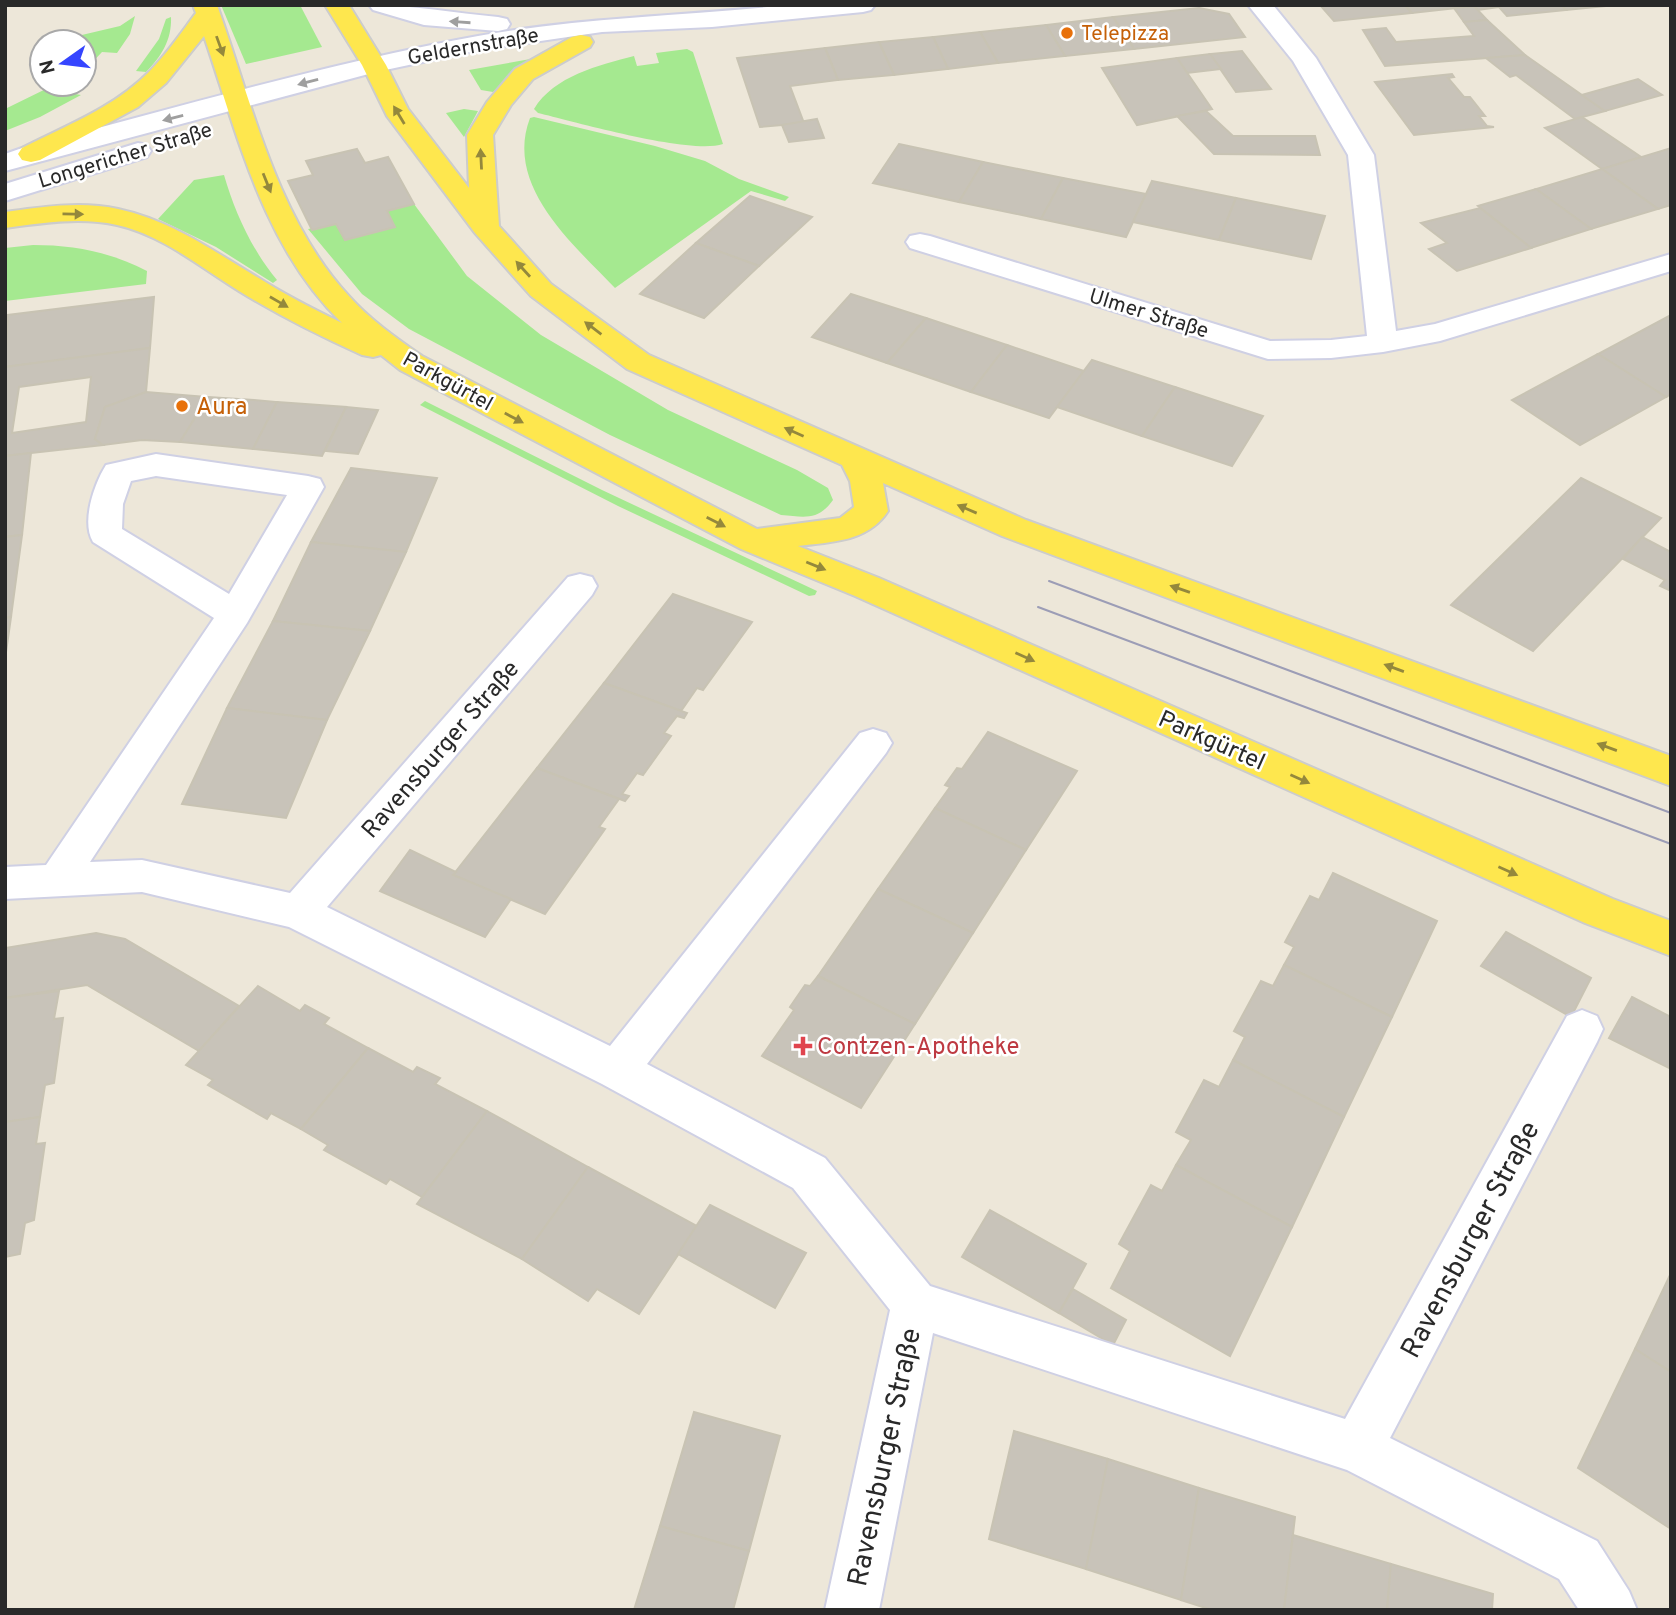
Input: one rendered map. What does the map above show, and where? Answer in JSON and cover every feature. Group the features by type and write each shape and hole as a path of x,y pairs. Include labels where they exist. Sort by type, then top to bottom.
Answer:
{"main road":[{"path":"337,5 378,74 396,111 485,227 541,290 638,362 1014,528 1671,771"},
{"path":"31,154 101,118 145,89 158,77 207,9"},
{"name":"Parkgürtel","path":"207,9 282,218 309,265 328,291 362,326 411,363 753,541 867,587 1599,911 1671,939"},
{"path":"485,227 480,135 500,102 524,74 581,43"},
{"path":"5,220 51,214 95,214 137,223 207,257 292,310 411,363"},
{"path":"753,541 817,534 849,528 857,523 871,511 866,481 856,460"}],"street":[{"path":"382,5 406,14 444,21 602,25"},
{"name":"Geldernstraße","path":"242,109 378,74 479,43 602,25 712,20 863,5"},
{"path":"1260,5 1304,58 1361,155 1383,343"},
{"name":"Geldernstraße","path":"378,74 712,20"},
{"name":"Longericher Straße","path":"5,163 31,154 242,109"},
{"name":"Longericher Straße","path":"5,193 242,109"},
{"name":"Ulmer Straße","path":"920,242 1268,351 1331,349 1440,332 1671,262"},
{"path":"58,879 235,614 308,487 156,465 117,473 107,504 105,534 235,614"},
{"name":"Ravensburger Straße","path":"298,912 580,586"},
{"path":"617,1070 873,743"},
{"name":"Ravensburger Straße","path":"5,883 142,876 298,912 617,1070 809,1173 915,1304 1357,1448 1578,1560 1610,1610"},
{"name":"Ravensburger Straße","path":"1357,1448 1582,1029"},
{"name":"Ravensburger Straße","path":"852,1610 915,1304"}],"green space":[{"path":"221,5 300,5 322,47 246,64"},
{"path":"135,16 130,34 117,53 102,52 98,56 98,31 120,26"},
{"path":"171,17 170,33 161,54 146,72 136,71 159,39 166,19"},
{"path":"687,49 693,52 723,144 686,145 660,141 538,113 534,109 553,88 592,68 634,56 637,66 659,63 656,53"},
{"path":"536,58 493,92 481,90 469,70"},
{"path":"28,98 75,98 40,117 5,131 5,109"},
{"path":"464,109 478,111 464,137 446,113"},
{"path":"530,118 705,161 739,179 789,197 785,201 751,191 615,288 563,233 534,190 526,167 524,143"},
{"path":"224,175 245,230 277,280 273,283 216,247 158,219 194,180"},
{"path":"414,204 467,276 541,335 668,410 797,470 828,488 833,500 816,515 781,515 610,435 409,329 362,294 308,229 336,224 346,240 395,227 387,211"},
{"path":"63,246 105,254 147,271 146,284 5,301 5,248"},
{"path":"425,401 602,490 817,591 815,595 809,596 618,506 420,405"}],"building":[{"path":"1320,5 1405,5 1412,13 1334,21"},
{"path":"1405,5 1474,5 1474,6 1412,13"},
{"path":"1474,5 1561,5 1566,10 1507,16 1499,7 1478,10"},
{"path":"1561,5 1616,5 1566,10"},
{"path":"1474,6 1487,20 1464,22 1454,8"},
{"path":"1199,8 1229,14 1245,37 1134,49 1113,17"},
{"path":"1113,17 1134,49 1065,56 1046,25"},
{"path":"1487,20 1525,55 1385,66 1363,30 1386,28 1396,42 1474,36 1464,22"},
{"path":"1046,25 1065,56 998,63 980,32"},
{"path":"980,32 998,63 948,69 933,37"},
{"path":"933,37 948,69 894,75 879,42"},
{"path":"879,42 894,75 838,80 825,48"},
{"path":"825,48 838,80 790,86 804,123 760,127 737,58"},
{"path":"1242,51 1271,89 1236,92 1210,54"},
{"path":"1210,54 1221,69 1187,73 1177,58"},
{"path":"1525,55 1605,111 1575,119 1516,75 1510,77 1486,58"},
{"path":"1177,58 1212,109 1137,125 1102,68"},
{"path":"1452,74 1454,77 1448,78 1464,97 1470,97 1485,116 1479,116 1487,126 1494,127 1414,135 1375,82"},
{"path":"1638,79 1662,95 1605,111 1582,95"},
{"path":"1206,111 1233,136 1315,136 1320,155 1214,154 1177,116"},
{"path":"1582,117 1641,157 1602,169 1545,128"},
{"path":"817,119 824,138 789,142 782,125"},
{"path":"899,144 983,162 959,202 873,183"},
{"path":"1671,148 1671,205 1658,209 1602,169"},
{"path":"357,149 365,163 388,157 414,204 387,211 395,227 345,240 336,224 312,230 288,181 313,175 306,161"},
{"path":"983,162 1063,178 1041,219 959,202"},
{"path":"1602,169 1658,209 1591,229 1536,189"},
{"path":"1063,178 1146,194 1126,237 1041,219"},
{"path":"1152,181 1236,198 1219,240 1133,222"},
{"path":"1536,189 1591,229 1531,248 1478,206"},
{"path":"750,196 812,217 759,266 696,243"},
{"path":"1236,198 1325,216 1311,259 1219,240"},
{"path":"1480,208 1531,248 1457,271 1429,249 1447,243 1421,223"},
{"path":"696,243 759,266 704,318 640,294"},
{"path":"851,294 926,318 887,363 812,337"},
{"path":"154,297 150,348 5,367 8,315"},
{"path":"1671,315 1671,394 1666,397 1598,354"},
{"path":"926,318 1007,345 971,392 887,363"},
{"path":"1007,345 1084,371 1049,418 971,392"},
{"path":"150,348 146,392 105,407 95,439 103,445 5,456 5,367","holes":["91,377 86,422 12,433 19,387"]},
{"path":"1598,354 1666,397 1580,445 1512,400"},
{"path":"1092,360 1175,387 1142,436 1057,407"},
{"path":"1175,387 1263,416 1232,466 1142,436"},
{"path":"146,392 208,397 180,442 142,440 103,445 95,439 105,407"},
{"path":"208,397 277,402 253,449 180,442"},
{"path":"277,402 346,407 322,456 253,449"},
{"path":"346,407 378,410 358,454 325,451"},
{"path":"31,453 22,535 5,537 5,456"},
{"path":"351,468 437,478 406,552 311,542"},
{"path":"1581,478 1661,518 1533,651 1451,605"},
{"path":"22,535 11,617 5,618 5,537"},
{"path":"1642,537 1671,552 1671,591 1660,586 1665,580 1623,559"},
{"path":"311,542 406,552 370,631 273,621"},
{"path":"673,594 752,622 703,690 697,688 681,711 604,683"},
{"path":"11,617 5,659 5,618"},
{"path":"273,621 370,631 327,720 227,708"},
{"path":"604,683 687,713 684,718 677,716 664,733 671,736 643,775 637,773 622,794 629,796 625,801 537,768"},
{"path":"227,708 327,720 286,818 182,804"},
{"path":"988,732 1077,771 1026,850 935,808 950,787 945,785 957,768 962,769"},
{"path":"537,768 619,799 599,827 605,829 545,914 453,875"},
{"path":"935,808 1026,850 973,933 878,889"},
{"path":"410,850 456,872 453,875 511,899 485,937 380,891"},
{"path":"1333,873 1437,921 1392,1017 1284,965 1294,947 1285,942 1310,896 1319,900"},
{"path":"878,889 973,933 915,1024 818,976"},
{"path":"1506,932 1591,978 1571,1017 1481,966"},
{"path":"96,933 125,939 239,1006 199,1051 87,985 5,998 5,948"},
{"path":"1284,965 1392,1017 1344,1117 1233,1060 1245,1037 1234,1031 1261,981 1273,986"},
{"path":"818,976 915,1024 861,1108 762,1056 794,1010 790,1007 805,985 810,986"},
{"path":"258,986 300,1011 305,1005 329,1018 324,1024 368,1048 301,1129 271,1113 267,1119 208,1085 213,1080 186,1065"},
{"path":"59,991 54,1019 63,1018 54,1083 45,1085 40,1117 5,1122 5,998"},
{"path":"1632,997 1671,1017 1671,1069 1609,1038"},
{"path":"368,1048 413,1072 417,1067 440,1078 435,1084 487,1111 422,1197 390,1179 386,1184 324,1150 328,1145 301,1129"},
{"path":"1233,1060 1344,1117 1292,1227 1176,1165 1191,1140 1176,1132 1204,1080 1219,1087"},
{"path":"487,1111 588,1167 522,1259 417,1204"},
{"path":"40,1117 36,1144 45,1143 34,1220 25,1223 20,1254 5,1257 5,1122"},
{"path":"1176,1165 1292,1227 1230,1356 1111,1288 1130,1251 1119,1244 1151,1185 1162,1191"},
{"path":"588,1167 697,1226 639,1314 597,1289 588,1301 522,1259"},
{"path":"710,1205 806,1253 775,1308 678,1254"},
{"path":"990,1210 1086,1264 1059,1313 962,1257"},
{"path":"1671,1273 1671,1372 1635,1349"},
{"path":"1073,1289 1126,1320 1113,1345 1059,1313"},
{"path":"1635,1349 1671,1372 1671,1529 1578,1468"},
{"path":"694,1412 780,1436 749,1551 660,1526"},
{"path":"1014,1431 1108,1459 1086,1569 989,1539"},
{"path":"1108,1459 1199,1488 1181,1600 1086,1569"},
{"path":"1199,1488 1295,1517 1284,1610 1212,1610 1181,1600"},
{"path":"660,1526 749,1551 733,1610 634,1610"},
{"path":"1293,1535 1391,1564 1387,1610 1284,1610"},
{"path":"1391,1564 1493,1594 1492,1610 1387,1610"}],"tram line":[{"path":"1049,581 1671,813"},
{"path":"1038,607 1671,844"}],"place":[{"name":"Telepizza","path":"1067,33"},
{"name":"Aura","path":"182,406"},
{"name":"Contzen-Apotheke","path":"803,1046"}]}
